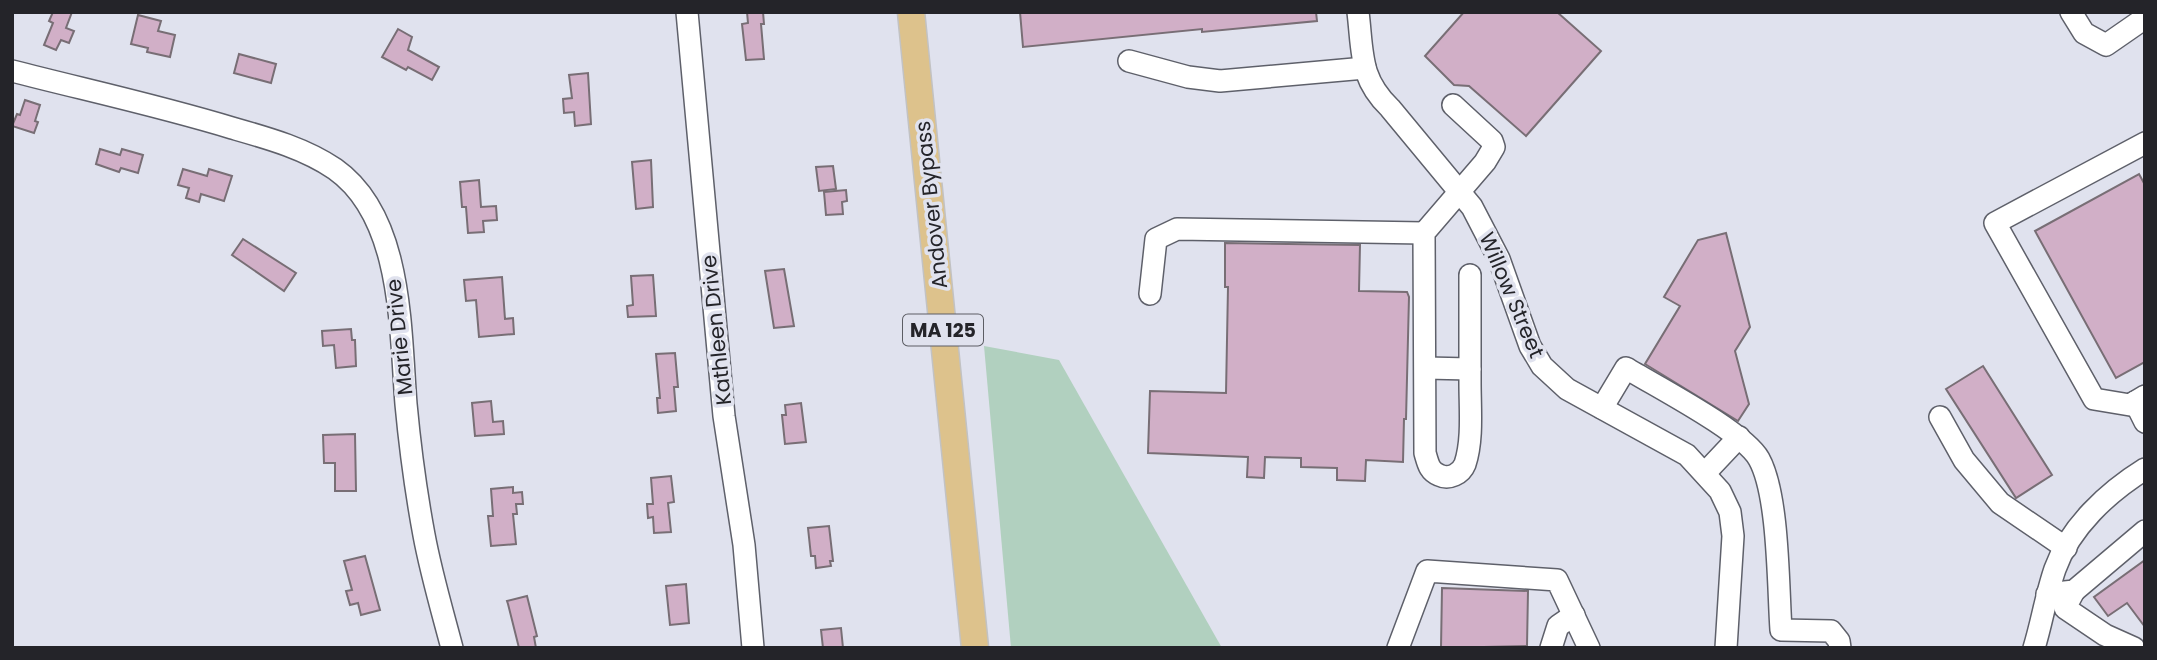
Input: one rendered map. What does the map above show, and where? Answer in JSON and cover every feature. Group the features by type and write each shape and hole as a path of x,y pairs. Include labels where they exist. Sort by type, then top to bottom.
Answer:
{"main road":[{"name":"Andover Bypass","path":"911,12 975,648"}],"street":[{"name":"Kathleen Drive","path":"687,12 724,416 744,545 753,648"},
{"name":"Willow Street","path":"1359,12 1367,79 1375,93 1472,207 1499,259 1530,346 1542,366 1567,389 1687,455 1720,491 1730,512 1733,536 1726,648"},
{"path":"2071,12 2084,33 2106,45 2145,19"},
{"path":"1129,61 1188,78 1220,81 1365,68"},
{"name":"Marie Drive","path":"12,71 156,106 283,144 317,158 356,187 382,234 393,270 398,297 407,409 424,535 452,648"},
{"path":"1452,105 1493,141 1494,147 1485,162 1424,233 1426,453 1428,465 1434,473 1444,478 1453,476 1464,467 1470,418 1470,275"},
{"path":"2145,144 1995,223 2094,399 2130,405 2140,399 2145,422"},
{"path":"1150,294 1156,239 1177,229 1424,233"},
{"path":"1426,368 1470,369"},
{"path":"1602,408 1626,368 1739,438 1759,459 1770,493 1781,630 1831,631 1839,641 1840,648"},
{"path":"1940,417 1964,460 2000,503 2066,548"},
{"path":"1705,473 1739,438"},
{"path":"2034,648 2056,566 2073,535 2115,491 2145,469"},
{"path":"2134,648 2105,635 2065,608 2074,591 2145,531"},
{"path":"1398,648 1427,571 1557,580 1589,648"},
{"path":"2047,594 2074,591"},
{"path":"1551,648 1558,626 1574,615"}],"green space":[{"path":"984,346 1059,360 1222,648 1011,648"}],"building":[{"path":"53,12 72,12 66,28 74,31 69,43 61,40 56,50 44,45 53,23 49,21"},
{"path":"747,12 763,12 764,24 761,24 764,59 746,60 742,24 748,23"},
{"path":"1020,12 1316,12 1317,21 1202,32 1202,29 1023,47"},
{"path":"1464,12 1557,12 1601,51 1526,136 1469,86 1454,85 1425,56"},
{"path":"138,15 161,21 158,31 175,35 170,57 147,52 148,48 131,44"},
{"path":"398,29 412,37 408,50 439,67 432,80 382,57"},
{"path":"239,54 276,64 271,83 234,73"},
{"path":"588,73 591,124 575,126 574,112 564,113 563,99 572,98 569,75"},
{"path":"25,100 40,105 34,133 12,126 17,114 20,115"},
{"path":"100,149 120,155 122,149 143,155 138,173 121,168 119,172 96,164"},
{"path":"651,160 653,207 636,209 632,162"},
{"path":"833,166 836,189 819,191 816,167"},
{"path":"183,169 207,176 209,169 232,176 224,201 201,194 199,202 186,198 189,188 178,185"},
{"path":"2139,174 2145,185 2145,362 2116,378 2035,231"},
{"path":"479,180 481,207 496,206 497,220 483,221 484,232 468,233 460,182"},
{"path":"846,190 847,201 842,202 843,214 826,215 824,192"},
{"path":"1726,233 1750,327 1735,351 1749,404 1738,421 1645,364 1680,306 1664,297 1698,240"},
{"path":"243,239 296,273 284,291 232,255"},
{"path":"1225,243 1360,245 1359,291 1407,292 1409,297 1403,462 1366,460 1365,481 1337,480 1337,468 1301,467 1301,458 1265,457 1264,478 1247,477 1248,457 1148,453 1150,391 1226,393 1228,287 1225,287"},
{"path":"784,269 794,326 774,328 765,271"},
{"path":"653,275 656,316 628,317 627,306 633,305 631,276"},
{"path":"502,277 505,319 513,318 514,334 479,337 476,300 466,301 464,280"},
{"path":"351,329 352,340 355,340 356,366 336,368 334,345 323,346 322,331"},
{"path":"675,353 678,387 674,387 676,411 658,413 657,398 660,398 656,354"},
{"path":"1983,366 2052,475 2016,498 1946,389"},
{"path":"491,401 493,422 503,421 504,434 475,436 472,403"},
{"path":"801,403 806,442 785,444 782,415 786,415 785,405"},
{"path":"355,434 356,491 335,491 335,463 324,463 323,435"},
{"path":"671,476 674,502 668,503 671,532 654,533 653,517 648,518 647,504 653,504 651,478"},
{"path":"513,487 513,493 522,492 523,504 516,504 517,514 513,514 516,544 491,546 488,516 493,516 491,489"},
{"path":"829,526 833,561 830,561 831,566 816,568 815,556 811,556 808,528"},
{"path":"365,556 380,610 361,615 358,603 350,605 346,591 352,590 344,561"},
{"path":"2145,560 2145,627 2127,603 2108,616 2094,597"},
{"path":"686,584 689,623 670,625 666,586"},
{"path":"1442,588 1528,591 1527,646 1441,648"},
{"path":"527,596 537,636 534,637 536,648 519,648 507,601"},
{"path":"841,628 843,648 823,648 821,630"}]}
